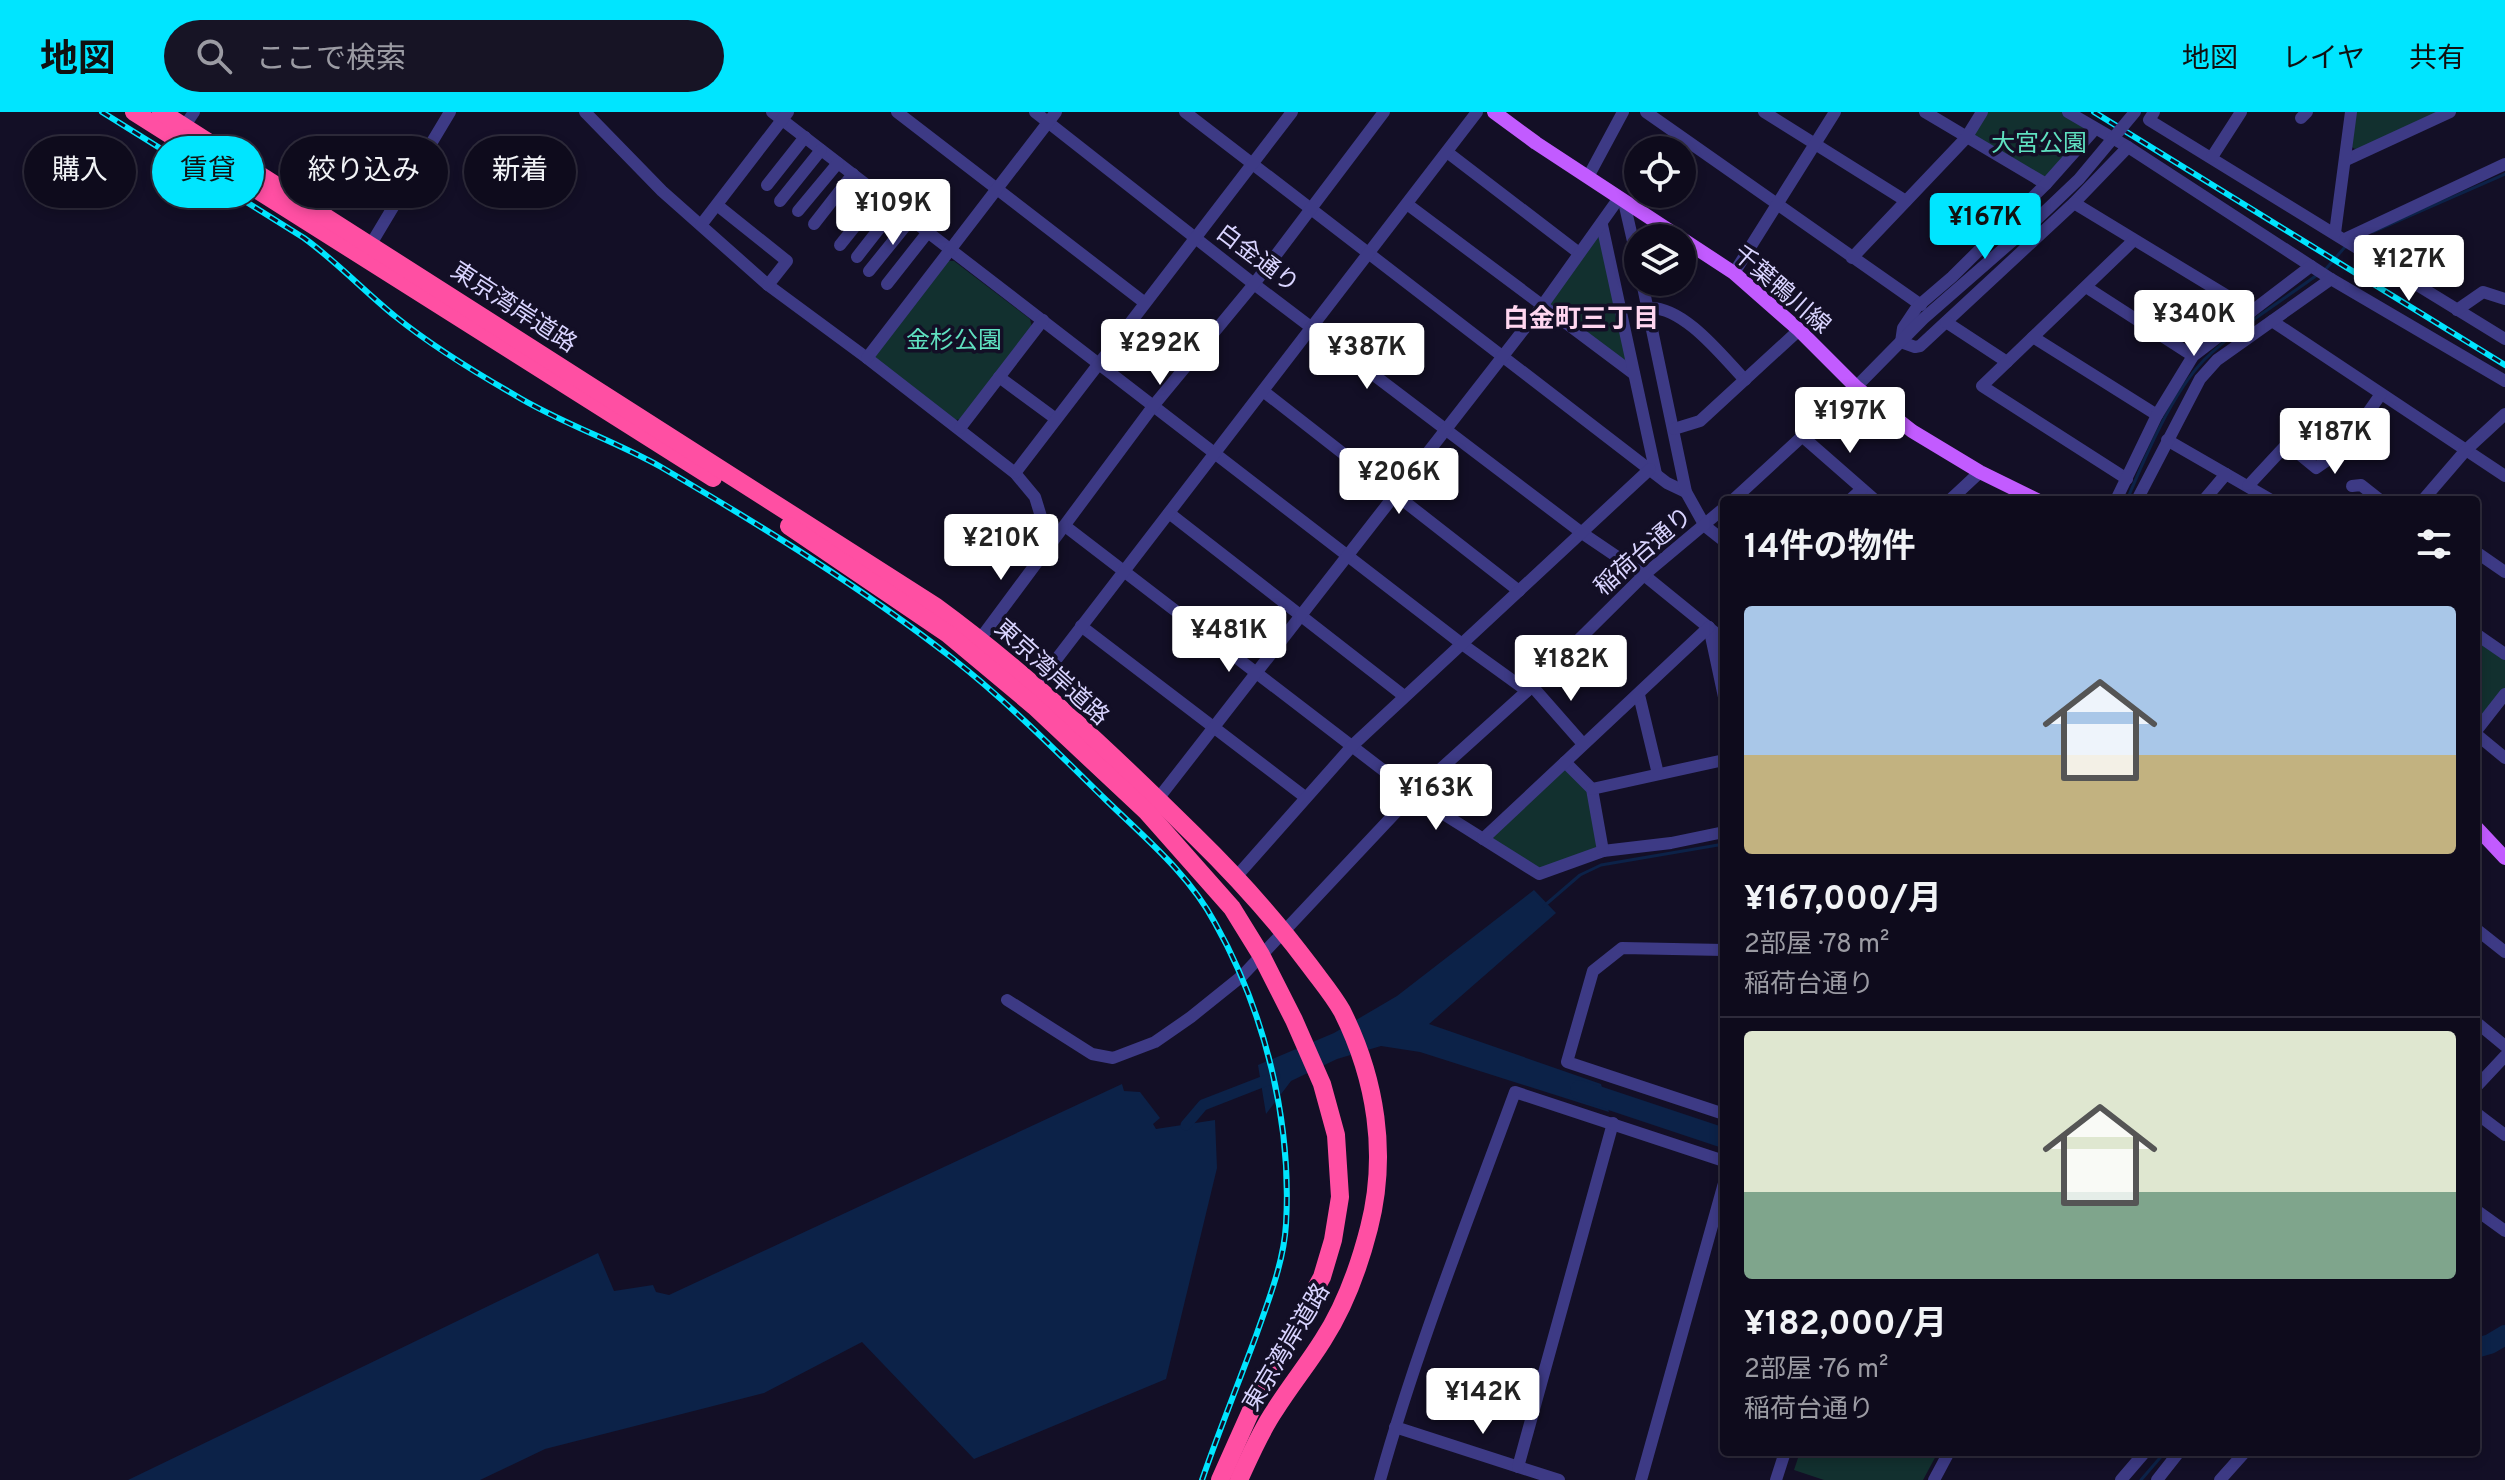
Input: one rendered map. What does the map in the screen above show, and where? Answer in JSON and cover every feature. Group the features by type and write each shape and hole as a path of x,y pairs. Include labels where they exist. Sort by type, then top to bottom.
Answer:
{"highway":[{"name":"東京湾岸道路","path":"134,112 745,498 909,606 1034,706 1236,877 1284,931 1334,998 1354,1038 1372,1095 1379,1149 1378,1187 1369,1230 1340,1310 1324,1339 1274,1410 1239,1480"},
{"name":"東京湾岸道路","path":"161,112 189,119 371,244 879,568 980,639 1035,687 1152,806 1220,892 1261,955 1322,1084 1336,1135 1340,1197 1333,1240 1322,1277 1262,1386 1220,1480"}],"main road":[{"name":"千葉鴨川線","path":"1501,114 1588,177 1734,273 1799,330 1856,387 1912,431 1980,472 2029,496"},
{"path":"2480,831 2505,858"}],"street":[{"path":"371,244 450,112"},
{"path":"585,112 662,191 768,285 960,428 1015,473 1035,497 1050,546"},
{"path":"897,112 1145,303"},
{"name":"白金通り","path":"1035,112 1052,117 1254,284 1582,533 1644,575 1720,637"},
{"path":"1185,112 1653,472 1686,492"},
{"path":"1015,473 1292,112"},
{"path":"980,639 1154,405 1254,284 1384,112"},
{"path":"1035,687 1477,112"},
{"path":"1588,177 1623,112"},
{"path":"1646,112 1777,207 1921,305"},
{"path":"1764,112 1906,201"},
{"path":"1734,273 1835,112"},
{"path":"1925,112 2046,184"},
{"path":"1852,258 1966,138 1982,112"},
{"path":"2068,112 2128,147 2331,279 2505,381"},
{"path":"1737,496 1856,387 1923,319 2079,179 2135,112"},
{"path":"2154,112 2149,120 2505,339"},
{"path":"2212,157 2241,112"},
{"path":"2340,236 2351,112"},
{"path":"2346,160 2450,112"},
{"path":"701,225 781,115 821,150 1347,556 1462,644 1529,689 1583,744"},
{"path":"867,358 1052,117"},
{"path":"1901,342 1908,317 2046,184 2095,129"},
{"path":"767,185 805,137"},
{"path":"1901,342 1920,346 2074,203 2128,147"},
{"path":"780,201 821,150"},
{"path":"1447,152 1579,253"},
{"path":"798,211 838,163"},
{"path":"2340,236 2505,164"},
{"path":"814,224 853,174"},
{"path":"840,245 880,195"},
{"path":"1152,806 1622,200"},
{"path":"1622,200 1628,224"},
{"path":"2074,203 2252,311"},
{"path":"1407,204 1634,374"},
{"path":"717,205 787,261 768,285"},
{"path":"857,257 896,207"},
{"path":"869,271 911,219"},
{"path":"1602,225 1653,472"},
{"path":"887,284 928,232"},
{"path":"2127,479 1982,386 2134,240"},
{"path":"2118,496 2157,415 2193,356 2311,266"},
{"path":"2139,496 2200,379 2217,360 2331,279"},
{"path":"2086,287 2193,356"},
{"path":"2457,310 2483,292 2505,299"},
{"path":"1645,296 1686,492 1705,526 1720,538"},
{"path":"1648,308 1657,307 1694,327 1745,380"},
{"path":"960,428 1043,320"},
{"path":"2272,321 2505,476"},
{"path":"1946,322 2007,362"},
{"path":"1674,429 1700,421 1799,330"},
{"path":"2033,337 2157,415"},
{"path":"999,377 1056,419"},
{"path":"1263,391 1519,591"},
{"path":"2248,486 2287,444 2316,468 2342,450 2381,394"},
{"path":"2426,496 2466,450 2505,414"},
{"path":"1803,437 1870,496"},
{"path":"2167,440 2264,496"},
{"path":"1236,877 1353,745 1582,533 1653,472"},
{"path":"1954,496 1980,472"},
{"path":"2207,496 2226,474"},
{"path":"2352,486 2361,485 2375,496"},
{"path":"1854,496 1862,489"},
{"name":"稲荷台通り","path":"1007,1000 1092,1054 1113,1058 1155,1042 1242,976 1415,792 1529,689 1644,575 1720,512"},
{"path":"1169,513 1404,696"},
{"path":"1065,526 1435,809 1539,874 1603,851 1671,843 1720,833"},
{"path":"2480,555 2505,572"},
{"path":"1081,626 1305,797"},
{"path":"1483,839 1709,627"},
{"path":"1709,627 1720,678"},
{"path":"2480,637 2505,654"},
{"path":"2480,727 2505,694"},
{"path":"1639,695 1658,774"},
{"path":"2480,736 2505,758"},
{"path":"1592,789 1720,761"},
{"path":"1565,762 1592,789 1603,851"},
{"path":"2480,932 2505,952"},
{"path":"1720,950 1622,948 1593,971 1567,1062 1720,1113"},
{"path":"2480,1025 2505,1046"},
{"path":"2480,1083 2505,1056"},
{"path":"1380,1480 1395,1427 1515,1092 1720,1160"},
{"path":"2480,1116 2505,1135"},
{"path":"1518,1467 1613,1123"},
{"path":"1641,1480 1720,1197"},
{"path":"2480,1213 2505,1231"},
{"path":"1395,1427 1559,1480"},
{"path":"1776,1480 1784,1456"},
{"path":"1934,1480 1947,1456"},
{"path":"2121,1480 2142,1456"},
{"path":"2157,1480 2176,1456"},
{"path":"2220,1480 2241,1456"}],"green space":[{"name":"大宮公園","path":"1982,112 2068,112 2095,129 2046,184 1966,138"},
{"path":"2356,112 2443,112 2358,151 2352,147"},
{"path":"1602,225 1634,374 1542,306"},
{"name":"金杉公園","path":"947,261 954,261 1030,319 1032,327 962,419 955,420 876,362 875,353"},
{"path":"2480,637 2505,654 2505,694 2480,726"},
{"path":"1565,762 1592,789 1603,851 1539,874 1483,839"},
{"path":"1799,1456 1936,1456 1923,1480 1824,1480 1794,1470"}],"water":[{"path":"1534,890 1556,913 1429,1024 1601,1084 1609,1112 1420,1052 1381,1046 1337,1059 1291,1081 1266,1114 1258,1065 1334,1033 1397,996"},
{"path":"1122,1084 1124,1091 1140,1092 1160,1118 1153,1124 1156,1129 1215,1120 1217,1168 1166,1379 974,1459 862,1342 764,1393 545,1449 480,1480 128,1480 598,1253 614,1291 653,1285 656,1292 669,1295"}],"waterway":[{"path":"2373,232 2505,174"},
{"path":"2324,271 2345,247"},
{"path":"2129,496 2160,426 2192,374 2229,338 2317,275"},
{"path":"1544,906 1580,875 1601,865 1720,845"},
{"path":"1186,1125 1203,1105 1275,1077"},
{"path":"1580,1090 1720,1137"},
{"path":"2480,1347 2505,1335"},
{"path":"2141,1480 2162,1456"}],"railway":[{"path":"102,112 304,238 396,317 453,358 531,404 661,467 773,534 882,606 952,658 1012,709 1151,843 1192,888 1233,957 1261,1030 1279,1107 1287,1185 1285,1238 1275,1280 1202,1480"},
{"path":"2094,112 2505,365"}],"district":[{"name":"白金町三丁目","path":"1581,318"}]}
